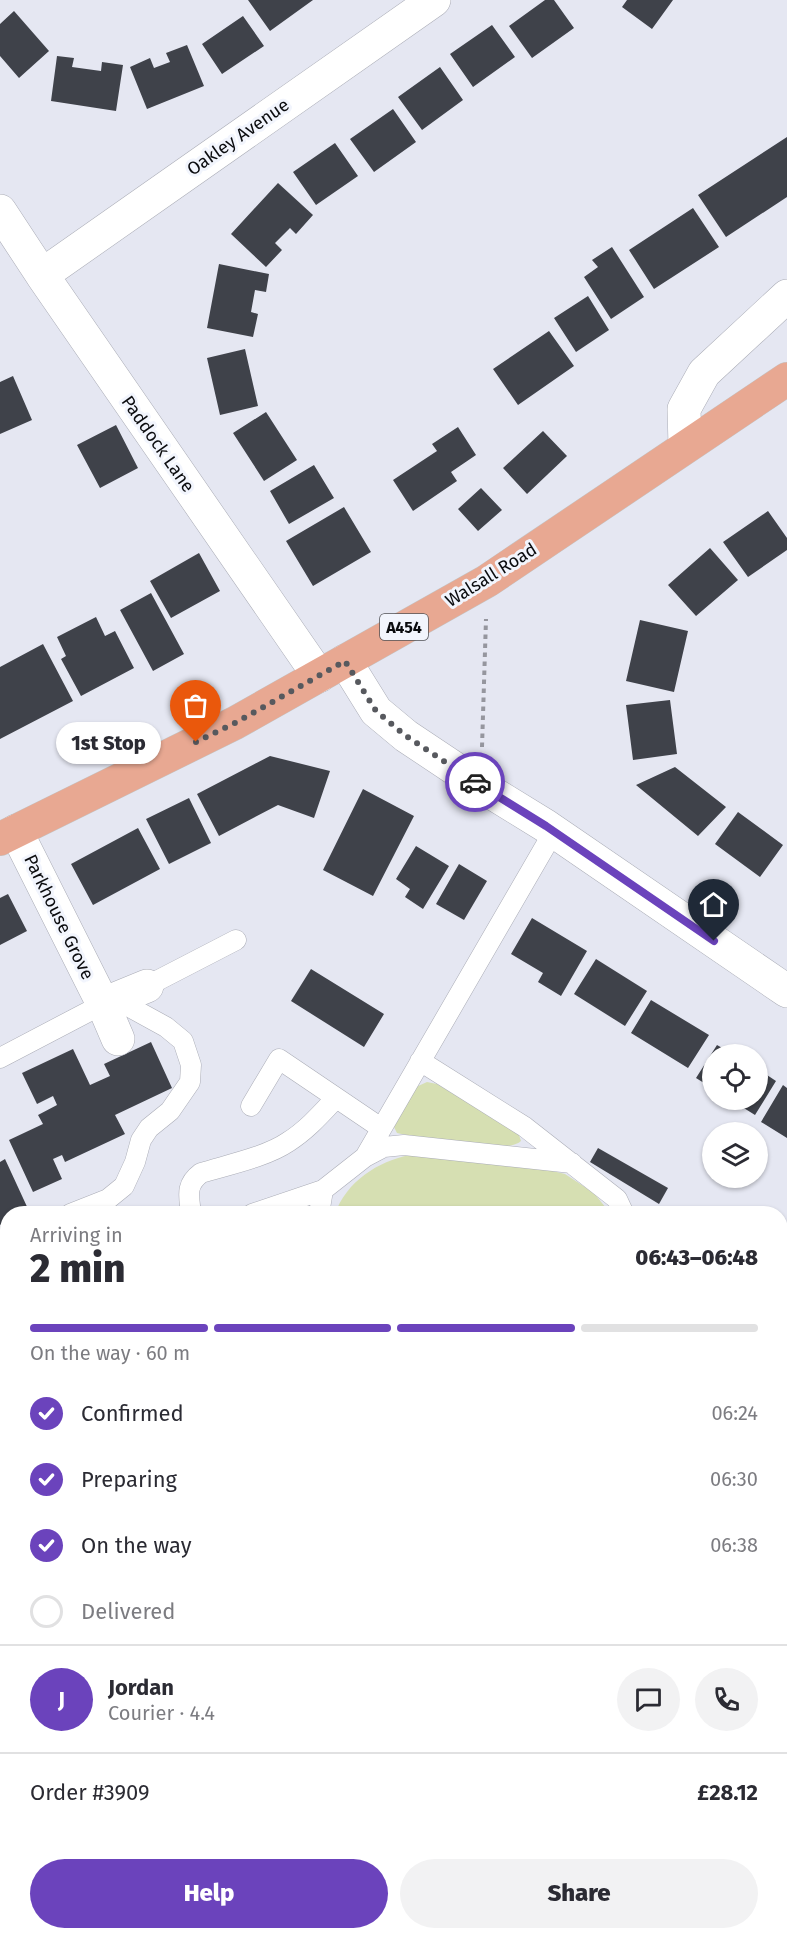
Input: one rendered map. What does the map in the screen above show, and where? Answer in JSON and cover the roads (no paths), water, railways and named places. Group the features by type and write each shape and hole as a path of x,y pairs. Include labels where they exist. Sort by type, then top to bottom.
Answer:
{"main road":[{"name":"Walsall Road","path":"8,835 235,723 487,581 787,379"}],"street":[{"name":"Oakley Avenue","path":"42,275 434,0"},
{"name":"Paddock Lane","path":"0,210 42,275 332,668 376,711 406,736 554,831 787,991"},
{"path":"685,447 684,409 704,372 787,296"},
{"name":"Parkhouse Grove","path":"8,835 109,1002 118,1039"},
{"path":"109,1002 147,986"}],"lane":[{"path":"365,1157 554,831"},
{"path":"147,986 236,940"},
{"path":"0,1058 109,1002 166,1027 183,1041 191,1065 190,1082 170,1111 149,1128 141,1140 135,1162 124,1186 108,1199 90,1206"},
{"path":"251,1106 279,1059 381,1128"},
{"path":"420,1061 525,1126 572,1163 620,1206"},
{"path":"190,1206 188,1190 194,1178 201,1173 254,1157 286,1144 312,1124 336,1098"},
{"path":"276,1206 323,1190 365,1157 384,1147 404,1145 572,1163"},
{"path":"321,1206 323,1190"}],"place":[{"name":"1st Stop","path":"196,742"}]}
